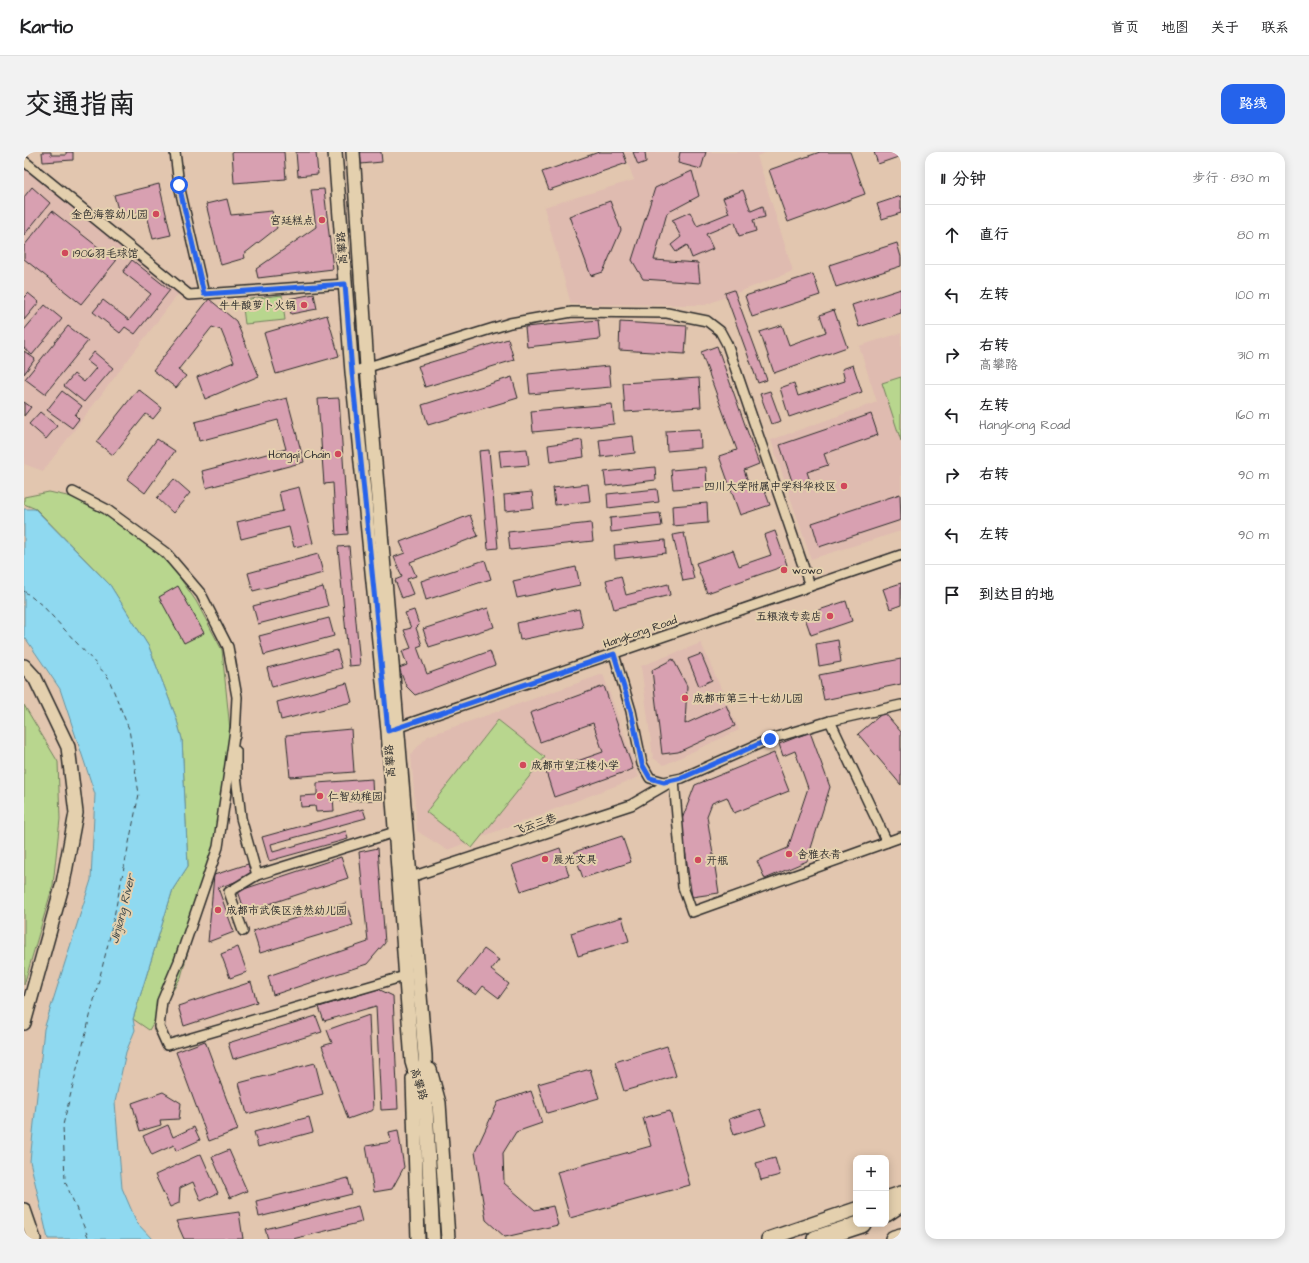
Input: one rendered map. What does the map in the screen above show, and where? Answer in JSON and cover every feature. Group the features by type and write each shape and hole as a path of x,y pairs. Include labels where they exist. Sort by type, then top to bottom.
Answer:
{"highway":[{"path":"889,1211 901,1202"},
{"path":"889,1215 901,1211"},
{"path":"816,1239 853,1227"},
{"path":"894,1239 901,1237"}],"main road":[{"name":"高攀路","path":"336,152 352,372 393,729 395,832 405,879 405,976 412,1062 426,1106"},
{"name":"高攀路","path":"353,152 393,729 405,879 425,1055 426,1106 433,1239"},
{"path":"24,666 35,678 68,747 76,813 63,883 24,1023"},
{"path":"425,1055 439,1103 448,1239"},
{"path":"412,1062 418,1239"},
{"path":"889,1197 901,1193"},
{"path":"768,1239 853,1209"},
{"path":"24,1210 34,1239"}],"street":[{"path":"175,152 179,185 204,294"},
{"path":"24,161 189,295 345,284"},
{"path":"352,372 510,323 572,312 667,313 707,321 720,331 727,344 810,586"},
{"path":"73,492 106,509 166,553 201,594 228,646 237,697 235,730 236,775 241,818 257,875"},
{"name":"Hangkong Road","path":"393,729 901,555"},
{"path":"614,654 631,711 642,764 650,778 664,782 682,778 770,739 830,721 901,705"},
{"path":"830,721 887,842"},
{"path":"235,730 218,847 179,961 162,1000 159,1027 167,1045 405,976"},
{"path":"674,780 683,887 692,912 901,837"},
{"name":"飞云三巷","path":"405,879 631,805 674,780"},
{"path":"243,931 229,892 257,875 395,832"}],"shaded area":[{"path":"624,152 767,152 757,156 793,271 705,305 571,304 544,207 634,180"},
{"path":"24,165 179,293 43,471 24,464"},
{"name":"四川大学附属中学科华校区","path":"901,333 901,531 811,559 771,440 877,402 859,346"},
{"name":"成都市第三十七幼儿园","path":"701,643 739,730 664,765 653,758 641,666"},
{"name":"成都市望江楼小学","path":"603,674 639,777 447,850 417,831 411,754 428,736"}],"green space":[{"path":"282,295 285,320 245,324 242,300"},
{"path":"901,377 901,441 882,383"},
{"path":"49,492 90,501 151,547 175,571 196,601 222,650 230,730 215,853 181,977 149,1030 133,1019 173,889 188,866 182,739 176,717 149,647 110,585 36,509 24,504 24,497"},
{"path":"24,705 58,762 60,819 53,885 24,985"},
{"path":"498,720 545,757 472,848 426,812"}],"water":[{"name":"Jinjiang River","path":"24,509 35,509 110,585 149,647 176,717 182,739 188,866 173,889 133,1019 135,1030 126,1052 115,1102 122,1188 137,1223 152,1239 48,1239 30,1161 44,1029 91,880 95,794 60,689 24,636"}],"building":[{"path":"42,152 51,152 51,155 66,155 66,152 73,152 73,160 43,162"},
{"path":"232,152 284,152 286,179 234,183"},
{"path":"296,152 316,152 318,174 298,176"},
{"path":"360,152 381,152 382,162 361,164"},
{"path":"599,152 623,152 627,163 549,190 542,172"},
{"path":"633,152 645,152 646,162 638,165"},
{"path":"680,152 706,152 701,169 678,163"},
{"path":"820,152 850,152 865,194 788,222 769,170"},
{"path":"874,152 901,152 901,156 878,164"},
{"path":"692,171 699,196 667,213 654,260 698,263 700,283 643,279 632,260 655,188"},
{"name":"金色海蓉幼儿园","path":"159,184 171,235 153,239 146,211 120,217 114,195"},
{"path":"32,187 50,203 24,235 24,197"},
{"path":"324,189 333,269 258,278 256,269 316,227 311,190"},
{"path":"743,190 751,211 763,206 765,217 753,220 756,231 739,236 735,222 706,234 713,249 692,258 687,245 676,252 671,245 681,237 672,220 690,212 697,226 729,213 723,198"},
{"path":"901,196 901,213 882,219 877,204"},
{"path":"227,199 231,215 272,211 277,228 244,254 245,258 221,265 206,204"},
{"path":"610,201 621,230 603,272 591,276 569,216"},
{"name":"1906羽毛球馆","path":"52,211 116,261 81,304 24,259 24,246"},
{"path":"897,243 901,257 901,266 836,287 829,265"},
{"path":"132,260 170,290 135,334 125,327 120,333 93,312 103,300 129,320 151,294 123,272"},
{"path":"813,274 820,295 752,317 745,296"},
{"path":"901,289 901,313 859,327 852,305"},
{"path":"734,290 767,380 758,383 725,293"},
{"path":"28,293 39,302 24,320 24,297"},
{"path":"314,294 317,309 291,314 288,299"},
{"path":"209,299 236,321 259,376 205,399 197,377 234,362 221,330 212,327 178,370 186,376 176,388 153,370"},
{"path":"45,305 62,319 32,355 24,348 24,330"},
{"path":"834,310 847,347 774,373 760,332 782,325 789,345 826,332 820,315"},
{"path":"327,315 339,356 276,374 264,333"},
{"path":"598,320 600,339 527,347 525,327"},
{"path":"620,322 687,326 685,354 619,350"},
{"path":"68,326 88,341 45,394 25,379"},
{"path":"508,339 514,360 425,387 418,366"},
{"path":"717,346 759,464 744,470 750,487 762,483 770,505 740,515 719,456 737,450 701,352"},
{"path":"24,351 35,359 24,374"},
{"path":"94,352 113,368 84,402 64,386 74,374 84,382 96,368 87,361"},
{"path":"853,365 862,392 789,417 780,388 794,383 798,396 845,381 842,369"},
{"path":"609,366 611,387 530,394 528,374"},
{"path":"512,377 518,398 428,425 422,405"},
{"path":"699,378 701,407 625,412 623,383"},
{"path":"138,389 162,408 153,419 146,414 113,455 96,442"},
{"path":"62,391 82,406 75,415 79,419 72,428 47,410"},
{"path":"770,391 781,421 771,424 760,394"},
{"path":"287,398 304,462 206,488 202,471 286,449 278,420 199,441 195,422"},
{"path":"339,398 348,534 336,535 333,483 324,484 318,399"},
{"path":"24,402 31,407 24,416"},
{"path":"612,404 614,424 533,432 531,411"},
{"path":"40,412 57,426 46,439 29,424"},
{"path":"871,414 878,435 824,454 828,465 807,472 810,481 794,487 780,445"},
{"path":"700,429 701,448 667,451 666,431"},
{"path":"633,436 635,453 601,457 599,440"},
{"path":"157,439 175,451 145,493 127,479"},
{"path":"582,440 584,457 550,462 548,445"},
{"path":"527,449 529,465 501,467 499,451"},
{"path":"489,450 498,548 488,549 479,451"},
{"path":"655,467 656,480 606,486 604,472"},
{"path":"706,467 707,487 673,489 671,470"},
{"path":"174,479 190,493 173,513 157,498"},
{"path":"588,484 590,501 555,505 553,488"},
{"path":"299,487 313,543 294,547 289,527 241,539 237,522 283,511 279,492"},
{"path":"657,489 659,502 608,508 607,494"},
{"path":"532,492 534,508 505,511 504,495"},
{"path":"900,494 901,520 819,547 812,523"},
{"path":"707,503 708,523 673,526 672,506"},
{"path":"660,513 662,526 611,532 610,518"},
{"path":"470,515 478,536 410,562 416,576 407,579 413,594 402,598 395,580 402,577 394,557 405,553 400,542"},
{"path":"591,523 593,541 510,550 508,532"},
{"path":"775,531 787,565 707,593 696,563 733,550 739,566 771,555 764,535"},
{"path":"684,533 694,579 683,581 673,535"},
{"path":"665,540 666,553 615,559 614,545"},
{"path":"349,546 360,665 349,666 338,547"},
{"path":"318,554 323,573 253,591 248,573"},
{"path":"485,560 491,579 426,600 421,581"},
{"path":"576,567 580,585 517,598 513,581"},
{"path":"621,576 626,595 668,584 670,595 614,609 606,580"},
{"path":"901,583 901,605 890,609 883,589"},
{"path":"178,586 204,633 184,643 159,597"},
{"path":"323,587 328,606 258,624 253,606"},
{"path":"846,601 852,621 811,635 804,615"},
{"path":"488,608 494,627 429,647 423,629"},
{"path":"579,609 583,627 520,640 517,623"},
{"path":"414,610 419,625 416,628 422,645 417,647 427,674 490,651 495,665 415,695 406,686 399,668 407,665 402,651 411,648 404,630 411,628 405,613"},
{"path":"329,618 334,636 264,655 259,636"},
{"path":"838,640 841,662 819,666 816,644"},
{"path":"337,650 342,668 272,687 267,668"},
{"path":"701,654 712,680 699,686 688,659"},
{"name":"成都市第三十七幼儿园","path":"673,659 687,686 685,724 726,705 735,726 678,752 662,754 652,670"},
{"path":"901,659 901,684 824,700 819,675"},
{"path":"347,683 352,702 281,720 277,702"},
{"name":"成都市望江楼小学","path":"604,686 633,769 554,797 546,772 603,752 593,723 540,742 530,713"},
{"path":"884,712 901,732 901,785 858,734"},
{"path":"351,729 354,772 290,777 286,735"},
{"path":"810,732 830,787 807,861 765,879 757,861 788,848 808,788 795,751 783,756 779,744"},
{"path":"774,753 789,791 734,813 727,797 712,803 707,816 719,893 692,897 681,822 695,785"},
{"name":"仁智幼稚园","path":"372,779 373,800 341,802 341,796 333,796 334,811 316,812 315,806 301,807 300,796 317,795 317,783"},
{"path":"363,809 366,818 271,844 273,852 346,831 348,839 269,861 262,837"},
{"path":"622,836 631,862 583,878 574,852"},
{"path":"378,848 385,943 367,964 273,995 268,976 368,942 359,852"},
{"path":"560,848 569,875 521,891 512,865"},
{"path":"341,857 348,878 245,912 238,891"},
{"name":"成都市武侯区浩然幼儿园","path":"248,864 252,876 218,888 234,932 208,942 214,875"},
{"path":"346,903 353,925 260,953 253,931"},
{"path":"622,917 629,941 578,956 571,933"},
{"path":"238,947 247,972 230,978 221,954"},
{"path":"484,949 499,960 491,970 509,984 499,998 483,986 476,995 458,982"},
{"path":"251,982 257,1002 184,1026 178,1006"},
{"path":"378,989 393,996 398,1109 381,1110 376,1006 324,1021 319,1007"},
{"path":"369,1015 373,1110 348,1119 322,1046 332,1043 327,1030"},
{"path":"316,1016 322,1032 233,1059 228,1043"},
{"path":"205,1041 238,1130 209,1141 176,1052"},
{"path":"667,1046 676,1076 624,1091 615,1062"},
{"path":"315,1063 323,1094 247,1114 239,1083"},
{"path":"590,1069 599,1098 547,1113 538,1084"},
{"path":"531,1091 542,1123 516,1132 503,1153 504,1183 535,1210 553,1206 558,1225 505,1237 486,1220 475,1152 498,1102"},
{"path":"163,1092 181,1103 179,1119 160,1120 161,1125 140,1131 132,1103"},
{"path":"760,1109 766,1125 734,1135 729,1119"},
{"path":"670,1111 690,1185 570,1218 557,1172 651,1146 643,1118"},
{"path":"309,1117 313,1132 258,1147 254,1132"},
{"path":"168,1125 173,1137 194,1127 200,1140 176,1151 174,1145 152,1155 143,1136"},
{"path":"398,1130 404,1167 392,1189 374,1192 366,1146 391,1142 389,1132"},
{"path":"229,1150 247,1191 230,1198 212,1157"},
{"path":"201,1154 218,1193 201,1201 193,1182 180,1188 179,1203 170,1207 155,1175"},
{"path":"775,1158 780,1175 761,1180 756,1163"},
{"path":"348,1178 352,1194 259,1217 256,1201"},
{"path":"358,1206 362,1222 293,1239 268,1239 265,1229"},
{"path":"239,1212 243,1239 184,1239 176,1221"}],"ferry route":[{"path":"24,591 43,606 108,677 129,729 139,794 110,936 63,1125 65,1181 89,1239"}],"place":[{"name":"金色海蓉幼儿园","path":"156,214"},
{"name":"宫廷糕点","path":"322,220"},
{"name":"1906羽毛球馆","path":"65,253"},
{"name":"牛牛酸萝卜火锅","path":"304,305"},
{"name":"Hongqi Chain","path":"338,454"},
{"name":"四川大学附属中学科华校区","path":"844,486"},
{"name":"wowo","path":"784,570"},
{"name":"五粮液专卖店","path":"830,616"},
{"name":"成都市第三十七幼儿园","path":"685,698"},
{"name":"成都市望江楼小学","path":"523,765"},
{"name":"仁智幼稚园","path":"320,796"},
{"name":"舍雅衣青","path":"789,854"},
{"name":"晨光文具","path":"545,859"},
{"name":"开瓶","path":"698,860"},
{"name":"成都市武侯区浩然幼儿园","path":"218,910"}],"route":[{"path":"179,185 204,294 345,284 352,372 388,731 614,654 631,711 642,764 650,778 664,782 682,778 770,739"}]}
